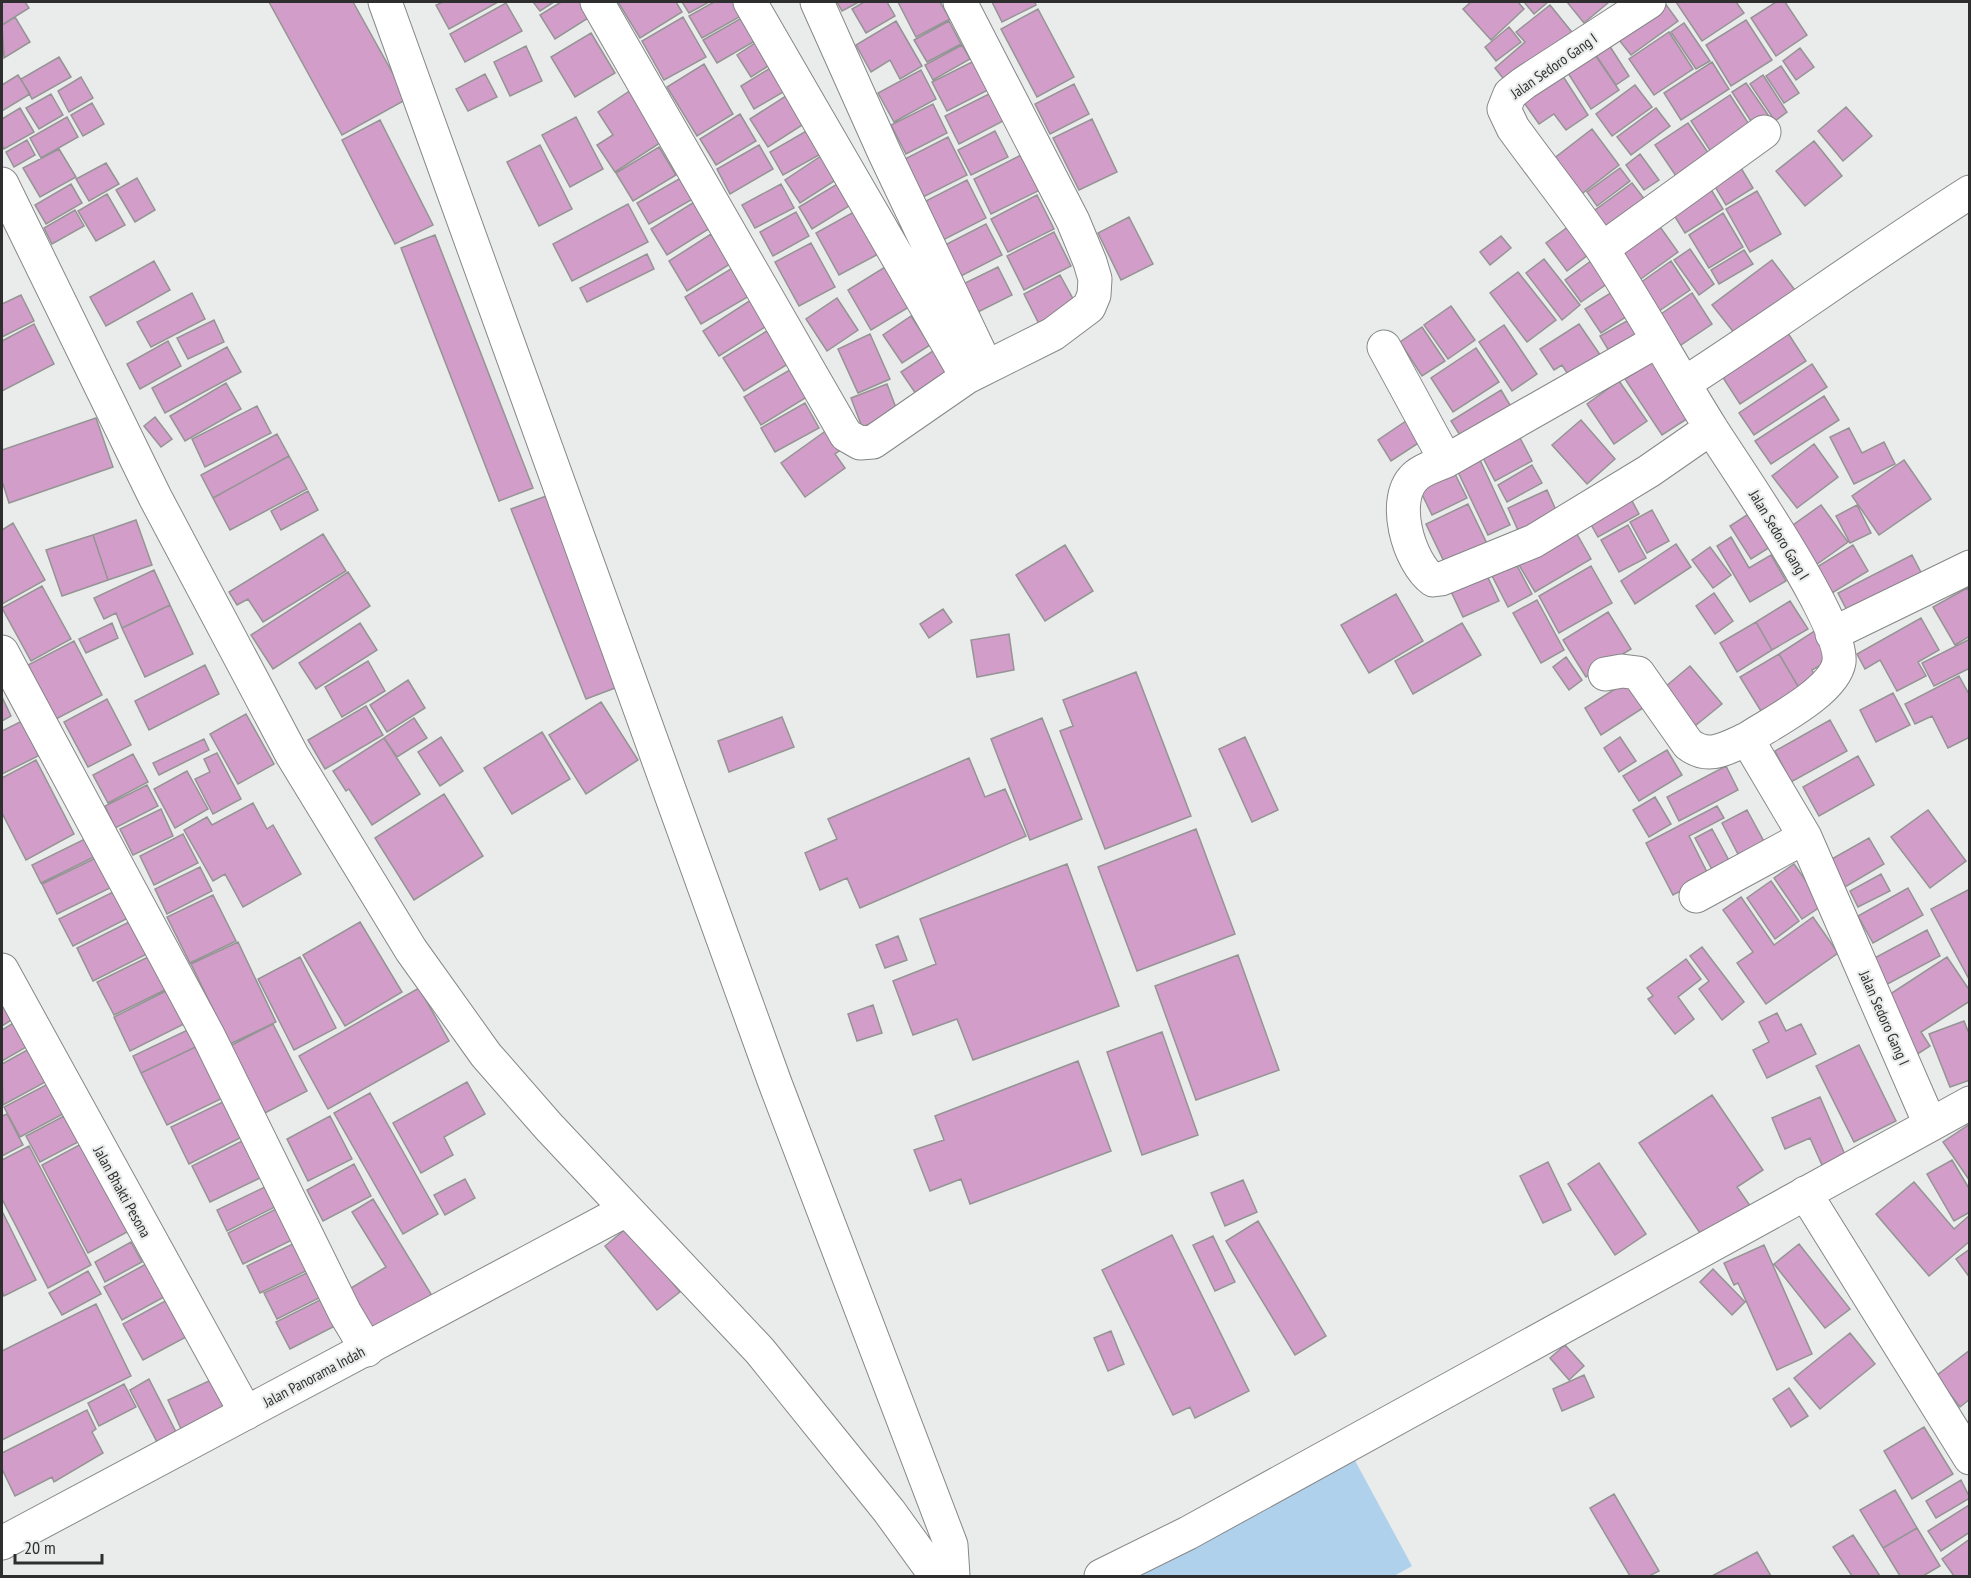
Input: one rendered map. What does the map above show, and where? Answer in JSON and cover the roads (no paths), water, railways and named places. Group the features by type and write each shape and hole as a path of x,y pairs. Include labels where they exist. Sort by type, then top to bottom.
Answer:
{"street":[{"path":"385,2 775,1083 952,1561"},
{"path":"597,2 846,435 860,443 873,442 977,371 1053,334 1089,307 1094,295 1095,279 1073,221 960,2"},
{"path":"750,2 977,371"},
{"path":"818,2 977,371"},
{"name":"Jalan Sedoro Gang I","path":"1650,2 1524,83 1506,99 1504,109 1513,128 1602,249 1808,582 1832,634 1839,658 1832,678 1818,693 1747,739 1805,837 1930,1124"},
{"path":"1602,249 1764,132"},
{"path":"2,184 155,497 298,765 411,950 486,1055 626,1210 760,1351 889,1511 936,1576"},
{"path":"1685,383 1780,321 1869,256 1970,192"},
{"path":"1657,340 1446,461 1417,475 1406,490 1402,510 1418,566 1433,580 1441,579 1534,541 1650,471 1711,428"},
{"path":"1384,347 1446,461"},
{"path":"1832,634 1970,567"},
{"path":"2,652 209,1036 345,1313 367,1350"},
{"path":"1605,674 1622,671 1638,673 1688,744 1698,752 1719,752 1747,739"},
{"path":"1696,896 1805,837"},
{"name":"Jalan Bhakti Pesona","path":"2,970 246,1413"},
{"path":"1101,1576 1126,1569 1970,1102"},
{"path":"1805,1192 1970,1458"},
{"name":"Jalan Panorama Indah","path":"2,1543 367,1350 386,1336 626,1210"},
{"path":"889,1511 952,1561 979,1576"}]}
